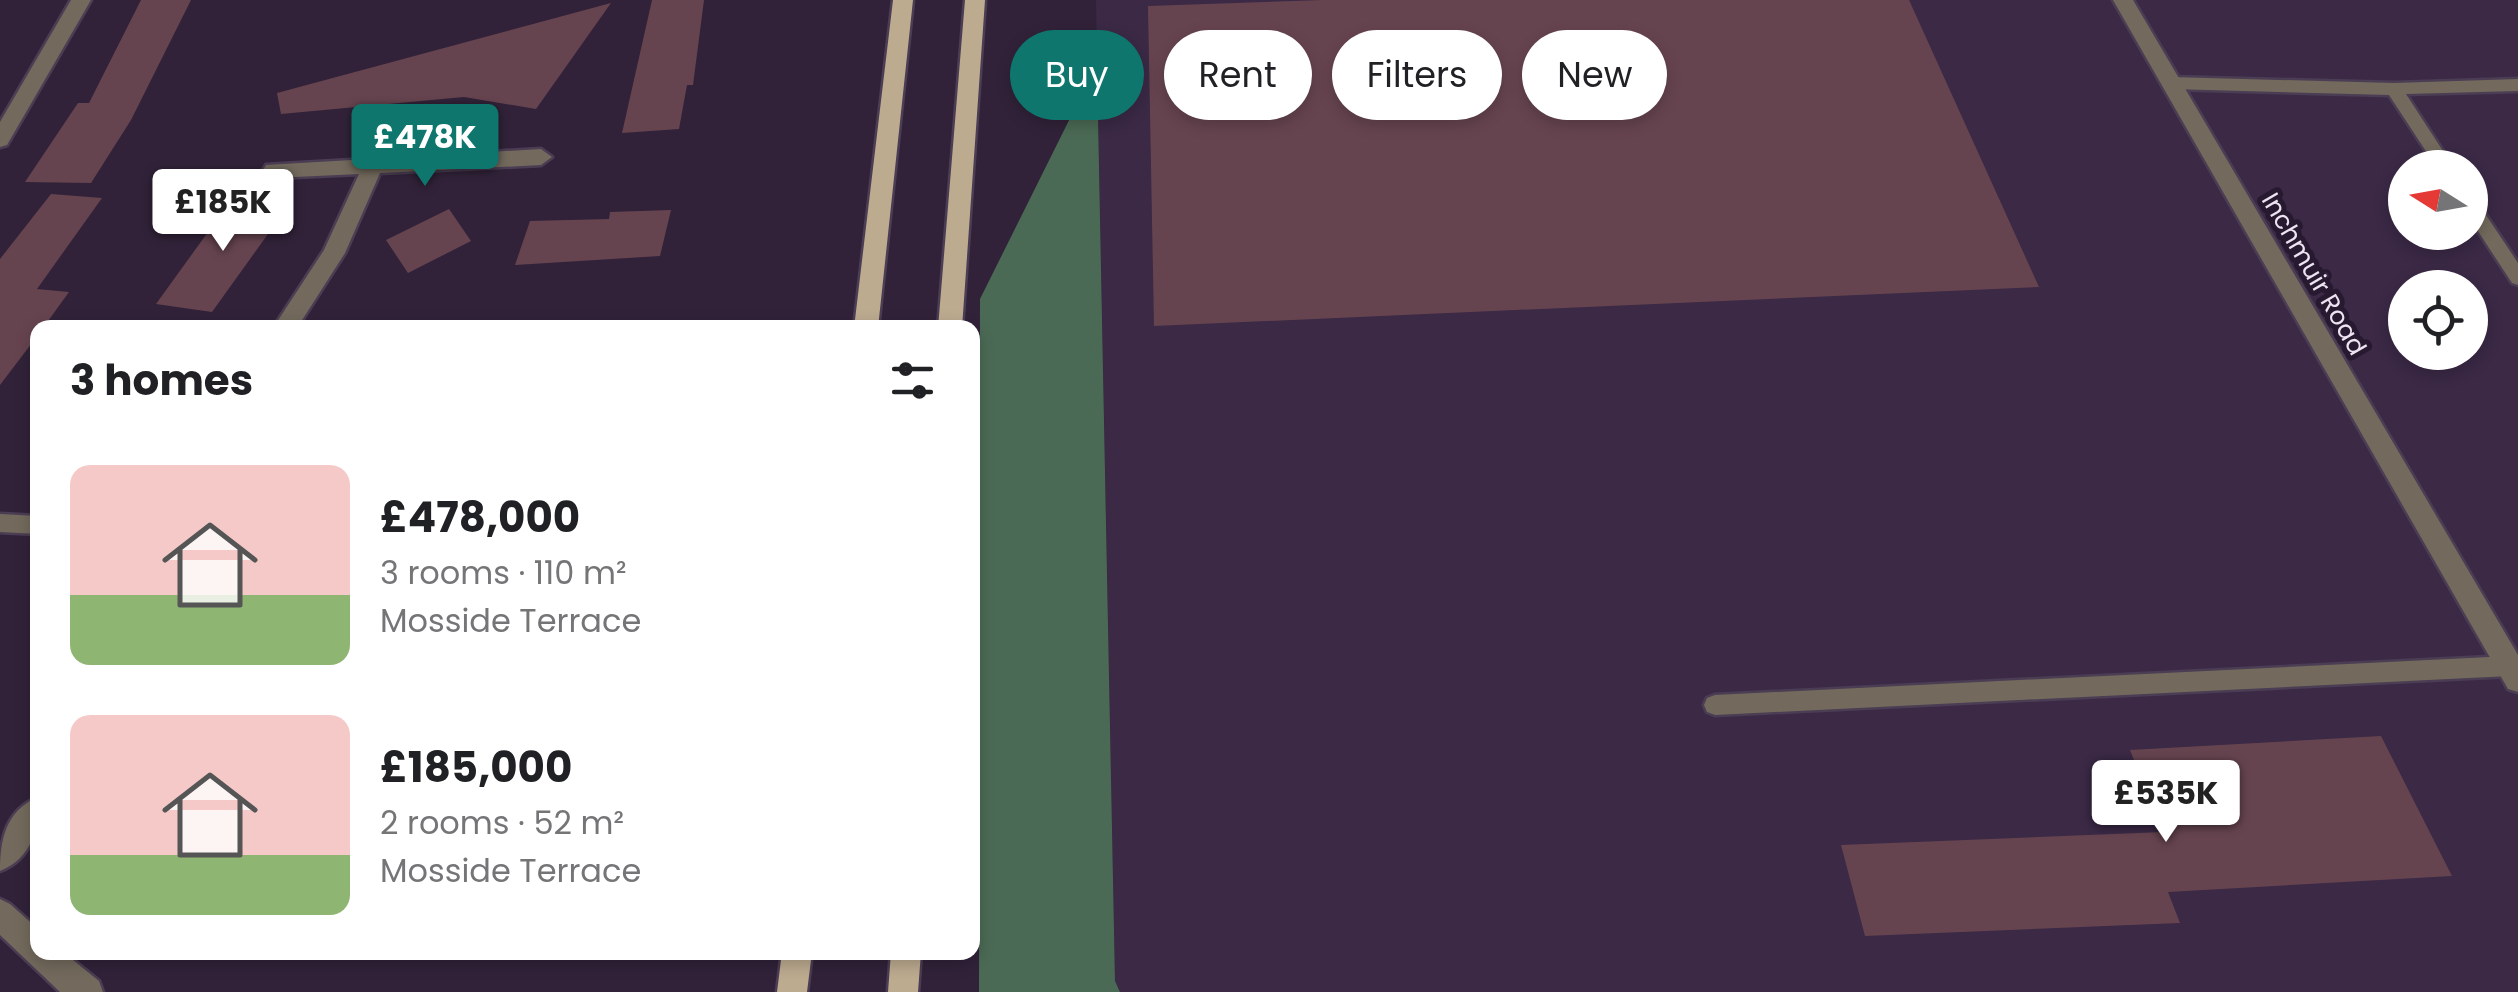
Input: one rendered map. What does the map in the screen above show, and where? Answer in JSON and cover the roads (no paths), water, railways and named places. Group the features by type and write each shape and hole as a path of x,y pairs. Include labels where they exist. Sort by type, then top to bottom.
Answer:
{"main road":[{"path":"867,320 903,0"},
{"path":"951,320 975,0"},
{"path":"792,992 795,960"},
{"path":"903,992 905,960"}],"street":[{"path":"0,140 81,0"},
{"name":"Inchmuir Road","path":"2123,0 2514,673"},
{"path":"274,170 541,157"},
{"path":"289,320 334,253 374,166"},
{"path":"0,857 30,821"},
{"path":"0,914 30,942"},
{"path":"49,960 88,992"}],"lane":[{"path":"2171,83 2394,89 2518,85"},
{"path":"2394,89 2434,150"},
{"path":"2488,232 2518,278"},
{"path":"0,523 30,525"},
{"path":"1715,705 2514,673"}]}
